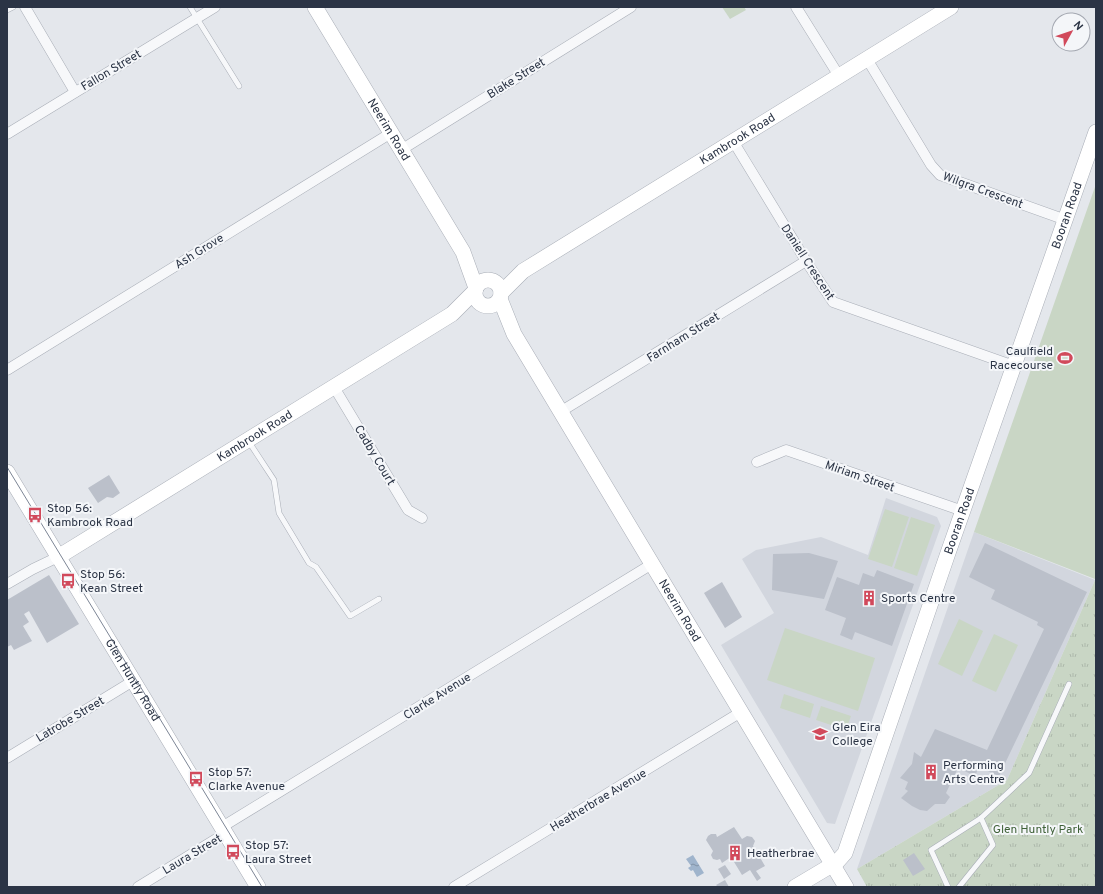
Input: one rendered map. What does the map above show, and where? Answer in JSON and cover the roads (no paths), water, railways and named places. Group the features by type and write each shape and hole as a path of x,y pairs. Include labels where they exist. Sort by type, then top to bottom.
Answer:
{"street":[{"path":"24,7 75,92"},
{"name":"Fallon Street","path":"7,134 216,7"},
{"name":"Neerim Road","path":"315,7 463,252 490,280"},
{"name":"Blake Street","path":"401,150 631,7"},
{"path":"796,7 839,76"},
{"name":"Kambrook Road","path":"490,280 523,271 951,7"},
{"name":"Wilgra Crescent","path":"867,59 931,165 940,175 1066,220"},
{"name":"Ash Grove","path":"7,370 391,133"},
{"name":"Daniell Crescent","path":"733,141 806,261 833,302 1014,366"},
{"name":"Booran Road","path":"795,887 841,859 845,853 963,511 1094,141"},
{"name":"Neerim Road","path":"463,252 475,289"},
{"name":"Farnham Street","path":"560,412 806,261"},
{"name":"Kambrook Road","path":"501,296 523,271"},
{"path":"490,280 499,285 501,296 495,304 485,306 476,300 475,289 481,281 490,280"},
{"name":"Kambrook Road","path":"58,557 452,314 475,289"},
{"name":"Neerim Road","path":"501,296 514,334 846,887"},
{"name":"Neerim Road","path":"485,306 514,334"},
{"name":"Kambrook Road","path":"452,314 485,306"},
{"name":"Cadby Court","path":"334,387 408,510 422,518"},
{"name":"Miriam Street","path":"757,462 786,450 963,511"},
{"name":"Glen Huntly Road","path":"7,472 258,887"},
{"path":"7,584 58,557"},
{"name":"Clarke Avenue","path":"224,830 652,564"},
{"name":"Latrobe Street","path":"7,758 133,681"},
{"name":"Heatherbrae Avenue","path":"454,887 741,712"},
{"name":"Laura Street","path":"138,887 224,830"}],"lane":[{"path":"7,10 13,7"},
{"path":"190,7 239,86"},
{"path":"248,440 274,480 279,513 309,563 316,567 350,616 379,599"},
{"path":"948,887 931,850 981,818 1029,773 1069,684"},
{"path":"959,887 993,845 981,818"}],"water":[{"path":"693,855 704,873 697,877 693,870 691,871 688,868 691,866 686,859"}],"tram line":[{"path":"7,467 262,887"}],"place":[{"name":"Caulfield Racecourse","path":"1065,358"},
{"name":"Stop 56: Kambrook Road","path":"35,515"},
{"name":"Stop 56: Kean Street","path":"68,581"},
{"name":"Sports Centre","path":"869,598"},
{"name":"Glen Eira College","path":"820,734"},
{"name":"Performing Arts Centre","path":"931,772"},
{"name":"Stop 57: Clarke Avenue","path":"196,779"},
{"name":"Stop 57: Laura Street","path":"233,852"},
{"name":"Heatherbrae","path":"735,853"}],"park label":[{"name":"Glen Huntly Park","path":"1038,829"}]}
